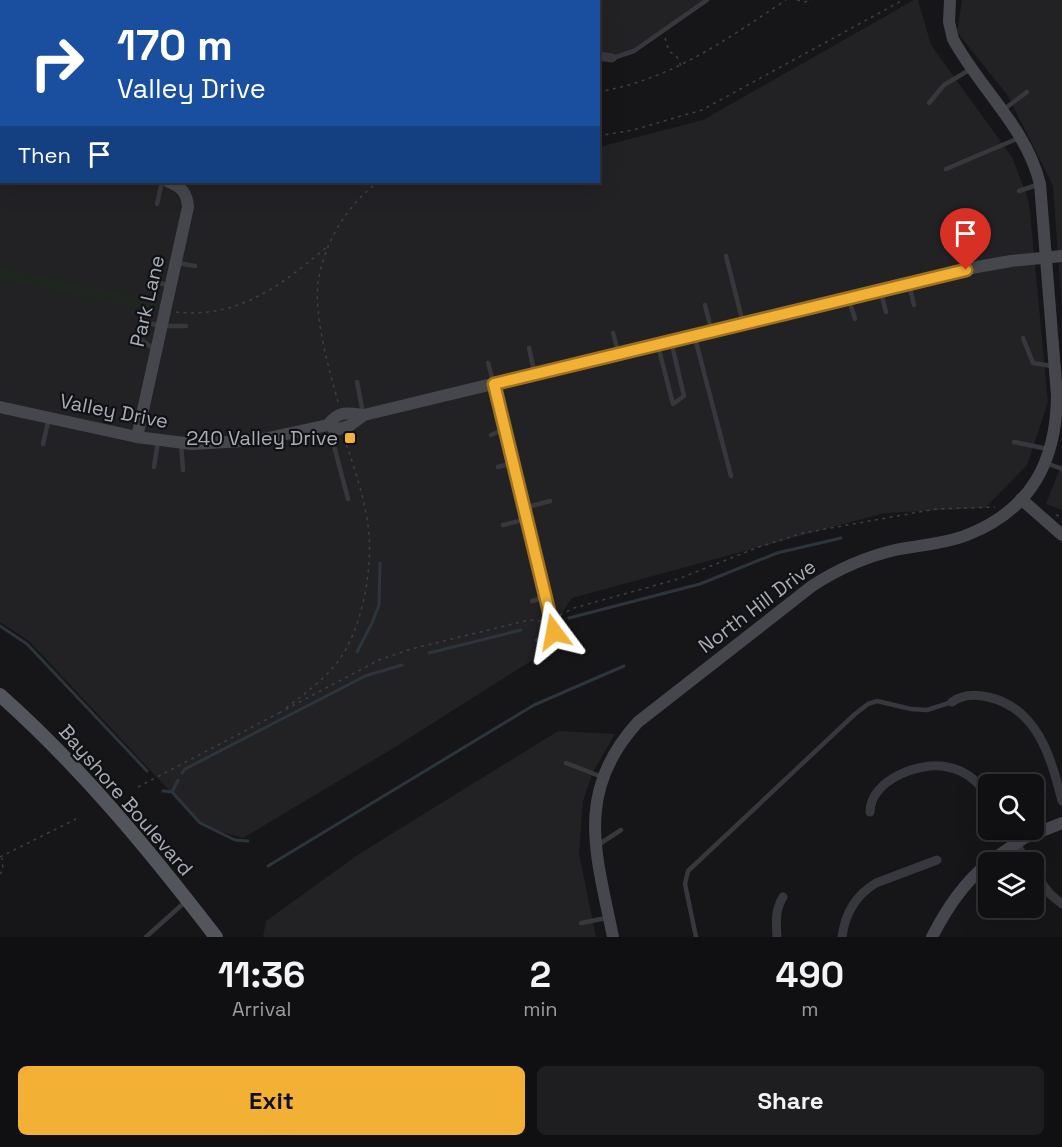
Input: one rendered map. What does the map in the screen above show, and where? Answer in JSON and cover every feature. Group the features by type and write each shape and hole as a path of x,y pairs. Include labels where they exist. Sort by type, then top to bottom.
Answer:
{"main road":[{"name":"Bayshore Boulevard","path":"0,695 81,775 216,937"}],"street":[{"name":"North Hill Drive","path":"613,937 596,847 594,820 596,799 602,777 611,756 623,738 638,722 812,586 831,574 874,556 965,536 995,522 1033,486 1051,450 1059,422 1059,386 1055,367 1057,328 1046,257 1040,184 1033,160 1021,136 958,47 950,29 950,0"},
{"path":"600,57 612,58"},
{"name":"Park Lane","path":"137,437 188,207 187,198 176,183"},
{"name":"Valley Drive","path":"0,407 137,437 181,443 215,444 249,441 328,425 339,429 349,426 364,415 909,283 994,264 1062,256"},
{"path":"494,384 554,632"},
{"path":"1021,499 1062,535"},
{"path":"952,702 964,696 982,695 996,698 1019,711 1044,742 1053,765 1062,801"},
{"path":"870,812 870,804 879,789 902,774 926,766 947,766 965,773 978,783"},
{"path":"1004,852 1033,834 1062,823"},
{"path":"1014,840 1021,852"},
{"path":"842,937 847,915 867,888 937,860"},
{"path":"932,937 954,898 978,873"},
{"path":"1044,886 1062,904"},
{"path":"777,937 777,909 783,897"}],"lane":[{"path":"612,58 634,51 707,0"},
{"path":"929,103 944,85 973,68"},
{"path":"1003,110 1027,92"},
{"path":"946,169 1021,136"},
{"path":"157,204 162,183"},
{"path":"1019,191 1040,184"},
{"path":"726,256 743,323"},
{"path":"176,262 195,267"},
{"path":"150,280 170,286"},
{"path":"909,283 914,305"},
{"path":"880,290 886,312"},
{"path":"849,298 855,319"},
{"path":"705,305 711,331"},
{"path":"139,321 162,326 186,326"},
{"path":"614,333 618,354"},
{"path":"694,335 731,476"},
{"path":"136,336 156,351"},
{"path":"1023,338 1033,363 1055,367"},
{"path":"658,344 673,404 684,396 671,341"},
{"path":"529,348 534,374"},
{"path":"488,363 494,384"},
{"path":"357,382 364,415"},
{"path":"43,444 48,418"},
{"path":"328,425 348,500"},
{"path":"491,435 505,429"},
{"path":"154,466 158,441"},
{"path":"1014,442 1051,450"},
{"path":"181,443 183,470"},
{"path":"498,467 513,463"},
{"path":"1046,463 1062,469"},
{"path":"524,508 550,501"},
{"path":"503,525 527,519"},
{"path":"532,601 546,597"},
{"path":"537,639 554,632"},
{"path":"696,937 685,884 688,871 846,722 868,704 877,700 911,709 927,710 952,702"},
{"path":"566,763 602,777"},
{"path":"596,847 621,830"},
{"path":"146,937 187,900"},
{"path":"581,923 609,917"}],"path":[{"path":"600,92 647,80 681,66 786,0"},
{"path":"797,0 804,2 812,0"},
{"path":"600,136 633,130 702,110 903,0"},
{"path":"660,33 667,41 669,51 677,57 681,66"},
{"path":"339,407 327,365 318,285 329,245 350,209 377,183"},
{"path":"165,311 186,313 212,311 252,300 291,277 329,245"},
{"path":"279,713 321,680 334,665 347,647 363,600 368,579 368,526 345,439"},
{"path":"138,787 353,673 411,649 529,620 539,621 566,614 574,608 678,579 759,547 803,533 936,508 997,507"},
{"path":"0,874 3,870 1,858 76,819"}],"shaded area":[{"path":"600,0 709,0 615,61 600,60"},
{"path":"914,0 918,0 931,45 1012,157 1027,196 1048,402 1027,465 985,508 884,513 572,598 539,648 542,654 387,752 243,838 212,829 199,822 29,641 0,622 0,183 600,183 600,147 703,120"},
{"path":"962,0 1062,0 1062,310 1053,186 1008,96 957,32"},
{"path":"0,267 158,301 156,313 0,279"},
{"path":"1062,463 1062,510 1046,504"},
{"path":"558,731 615,734 593,772 583,801 579,854 596,937 263,937 266,921 359,854"}],"waterway":[{"path":"569,618 700,584 777,553 841,538"},
{"path":"357,652 379,605 380,563"},
{"path":"0,626 27,644 147,771"},
{"path":"429,653 521,630"},
{"path":"182,773 185,769 365,676 402,665"},
{"path":"268,866 534,705 624,666"},
{"path":"172,792 178,780"},
{"path":"163,791 172,792 200,823 235,840 248,841"}],"place":[{"name":"240 Valley Drive","path":"350,438"}],"route":[{"path":"554,632 494,384 966,270"}]}
